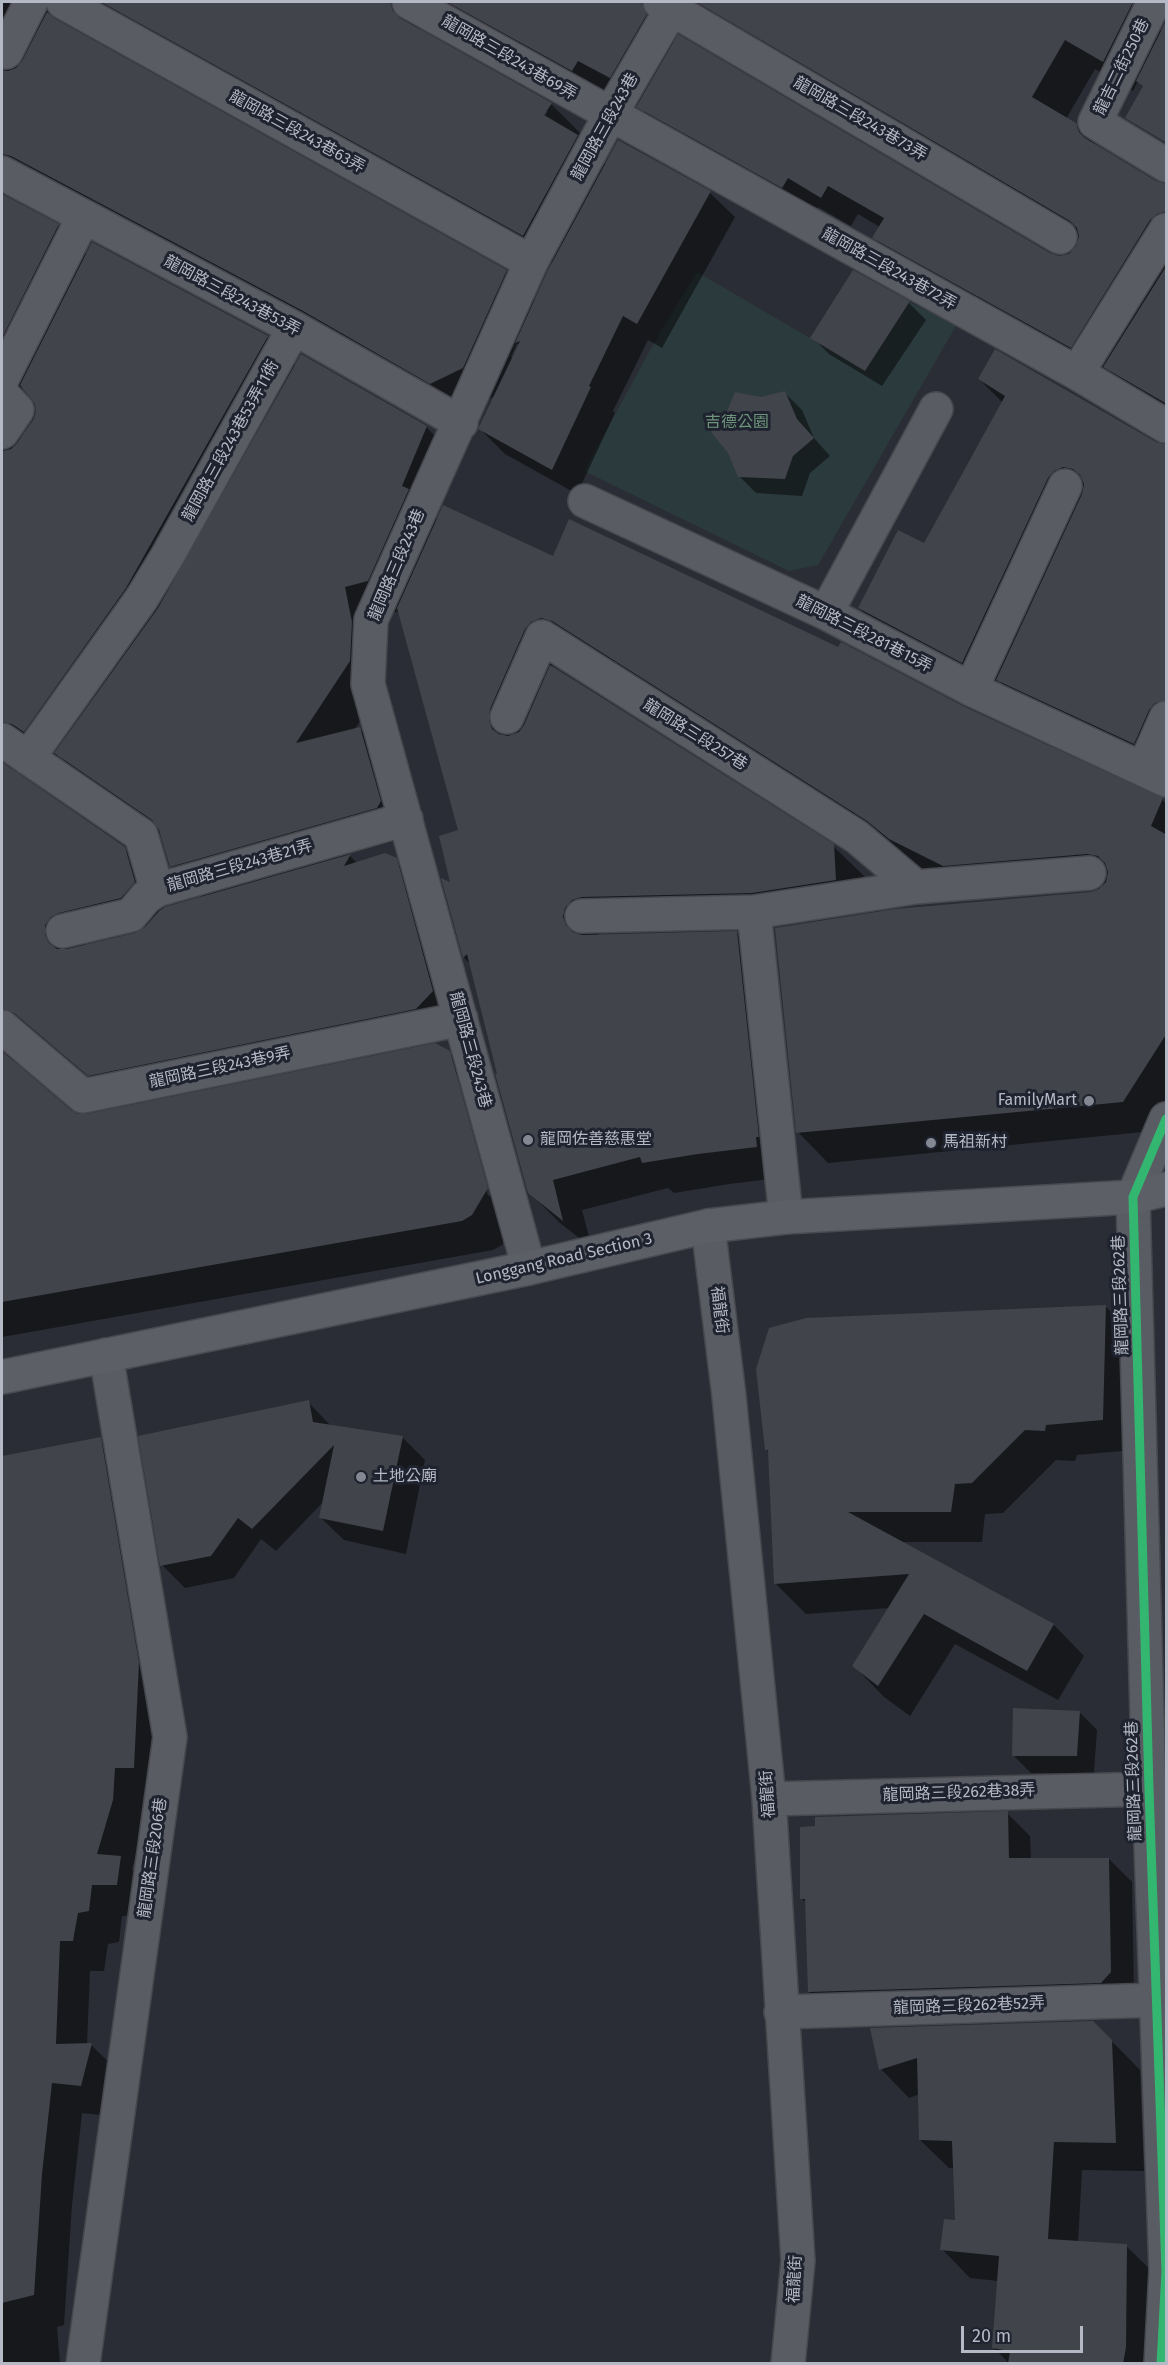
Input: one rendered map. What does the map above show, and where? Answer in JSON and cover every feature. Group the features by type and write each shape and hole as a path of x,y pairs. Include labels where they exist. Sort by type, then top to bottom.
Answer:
{"main road":[{"name":"Longgang Road Section 3","path":"2,1377 528,1268 708,1226 786,1217 1133,1197 1167,1189"},
{"name":"Longgang Road Section 3","path":"1133,1197 1167,1210"}],"street":[{"path":"6,52 31,2"},
{"name":"龍岡路三段243巷63弄","path":"63,2 531,262"},
{"name":"龍岡路三段243巷69弄","path":"409,2 610,115"},
{"name":"龍吉二街250巷","path":"1154,2 1095,122 1167,165"},
{"name":"龍岡路三段243巷","path":"528,1268 368,684 371,620 531,262 666,5"},
{"name":"龍岡路三段243巷73弄","path":"666,5 1060,237"},
{"name":"龍岡路三段243巷72弄","path":"610,115 1077,373 1167,426"},
{"name":"龍岡路三段243巷53弄","path":"2,174 294,328 461,423"},
{"path":"2,378 84,218"},
{"path":"1077,373 1167,230"},
{"name":"龍岡路三段243巷53弄11衖","path":"28,758 142,598 294,328"},
{"path":"2,394 17,410 2,432"},
{"path":"826,613 936,409"},
{"path":"971,688 1065,486"},
{"name":"龍岡路三段281巷15弄","path":"585,501 826,613 971,688 1155,774 1167,718"},
{"name":"龍岡路三段257巷","path":"507,717 542,637 856,837 916,887"},
{"name":"龍岡路三段243巷21弄","path":"2,740 141,835 157,890 406,819"},
{"path":"582,916 754,912 916,887 1089,873"},
{"path":"63,931 131,915 146,897 157,890"},
{"path":"754,912 786,1217"},
{"name":"龍岡路三段243巷9弄","path":"2,1027 83,1096 461,1019"},
{"path":"1133,1197 1167,1119"},
{"name":"龍岡路三段262巷","path":"1133,1197 1149,1789 1166,2271 1161,2364"},
{"name":"福龍街","path":"708,1226 729,1396 769,1799 798,2261 788,2364"},
{"name":"龍岡路三段206巷","path":"83,2364 170,1737 106,1355"},
{"name":"龍岡路三段262巷38弄","path":"769,1799 1149,1789"},
{"name":"龍岡路三段262巷52弄","path":"781,2012 1157,2000"}],"green space":[{"name":"吉德公園","path":"697,272 810,338 909,302 957,324 818,565 789,571 584,471 659,334"}],"building":[{"path":"101,2 390,2 393,11 400,18 552,103 544,115 578,135 523,236"},
{"path":"447,2 641,2 647,14 610,78 578,61 572,71"},
{"path":"696,2 1133,2 1103,62 1065,40 1032,97 1076,123 1079,132 1085,138 1156,181 1167,184 1167,211 1157,214 1150,220 1071,348 872,238 884,218 828,186 821,198 788,178 782,188 636,107 678,34 1050,253 1059,256 1069,254 1076,246 1079,237 1077,228 1070,221"},
{"path":"47,12 54,18 507,270 463,368 430,384 303,311 11,156 2,154 2,70 8,71 16,68 22,61"},
{"path":"1167,19 1167,143 1125,118 1143,86 1136,81"},
{"path":"618,140 711,191 637,324 623,316 552,470 478,429 520,341 515,343 548,270"},
{"path":"2,194 59,224 2,338"},
{"path":"92,242 268,336 126,588 24,732 12,724 2,722 2,451 11,449 17,443 33,420 36,412 35,404 20,385"},
{"path":"1167,265 1167,404 1103,367"},
{"path":"853,270 910,301 865,371 810,338"},
{"path":"995,349 1156,442 1167,445 1167,700 1155,703 1149,710 1134,744 996,680 1082,494 1084,484 1080,475 1073,469 1063,467 1054,471 1048,478 962,663 858,608 898,530 924,543 1005,396 978,379"},
{"path":"301,354 427,426 402,486 409,489 368,581 345,587 352,622 350,661 296,743 360,727 381,801 377,808 170,867 159,830 152,820 54,753 158,608"},
{"path":"785,391 797,419 814,438 793,456 785,479 738,477 728,453 711,432 726,414 735,392 761,397"},
{"path":"443,505 553,556 569,519 838,647 841,642 963,706 1163,798 1151,826 1167,835 1167,1033 1123,1102 796,1133 775,928 895,909 1091,892 1099,889 1106,882 1108,872 1105,863 1098,856 1087,854 943,866 889,839 867,821 552,621 541,618 531,622 525,629 490,709 489,720 492,729 508,736 519,732 550,665 834,844 836,880 752,893 582,897 572,900 565,908 563,917 566,925 573,932 582,935 737,931 759,1137 756,1137 757,1147 642,1163 640,1157 553,1180 563,1221 528,1193 495,1073 497,1074 467,954 463,958 441,878 450,882 439,836 458,830 397,608"},
{"path":"2,762 125,847 135,882 121,898 51,917 45,925 45,935 49,943 57,949 67,949 135,933 145,927 165,907 351,854 344,866 385,853 397,858 433,991 416,1009 88,1076 14,1013 2,1009"},
{"path":"435,1043 450,1051 488,1188 472,1215 462,1221 2,1302 2,1051 71,1110 78,1114 86,1114"},
{"path":"1106,1305 1103,1420 1046,1425 1045,1431 1025,1430 972,1483 955,1484 951,1512 848,1512 1054,1624 1027,1671 924,1614 878,1686 852,1666 909,1574 774,1584 768,1450 765,1450 756,1369 769,1328 806,1318"},
{"path":"309,1400 313,1422 403,1436 383,1531 319,1518 334,1445 252,1529 238,1518 211,1556 160,1566 138,1436"},
{"path":"101,1437 139,1663 134,1768 115,1768 113,1800 97,1854 121,1856 117,1885 92,1885 89,1911 78,1913 73,1941 60,1941 56,2044 92,2043 81,2086 52,2083 42,2174 34,2295 2,2303 2,1456"},
{"path":"1013,1708 1080,1711 1077,1756 1012,1756"},
{"path":"1008,1811 1009,1858 1109,1858 1111,1972 1101,1983 808,1992 805,1899 800,1899 800,1827 815,1826 815,1817"},
{"path":"1093,2021 1112,2040 1116,2143 1054,2142 1048,2239 1127,2244 1126,2347 1123,2364 1008,2364 1010,2351 992,2348 999,2256 940,2250 944,2219 955,2220 952,2141 919,2140 917,2058 879,2070 870,2028"}],"cycle path":[{"path":"1161,2364 1166,2271 1149,1789 1133,1197 1166,1119"}],"place":[{"name":"FamilyMart","path":"1089,1101"},
{"name":"龍岡佐善慈惠堂","path":"528,1140"},
{"name":"馬祖新村","path":"931,1143"},
{"name":"土地公廟","path":"361,1477"}]}
